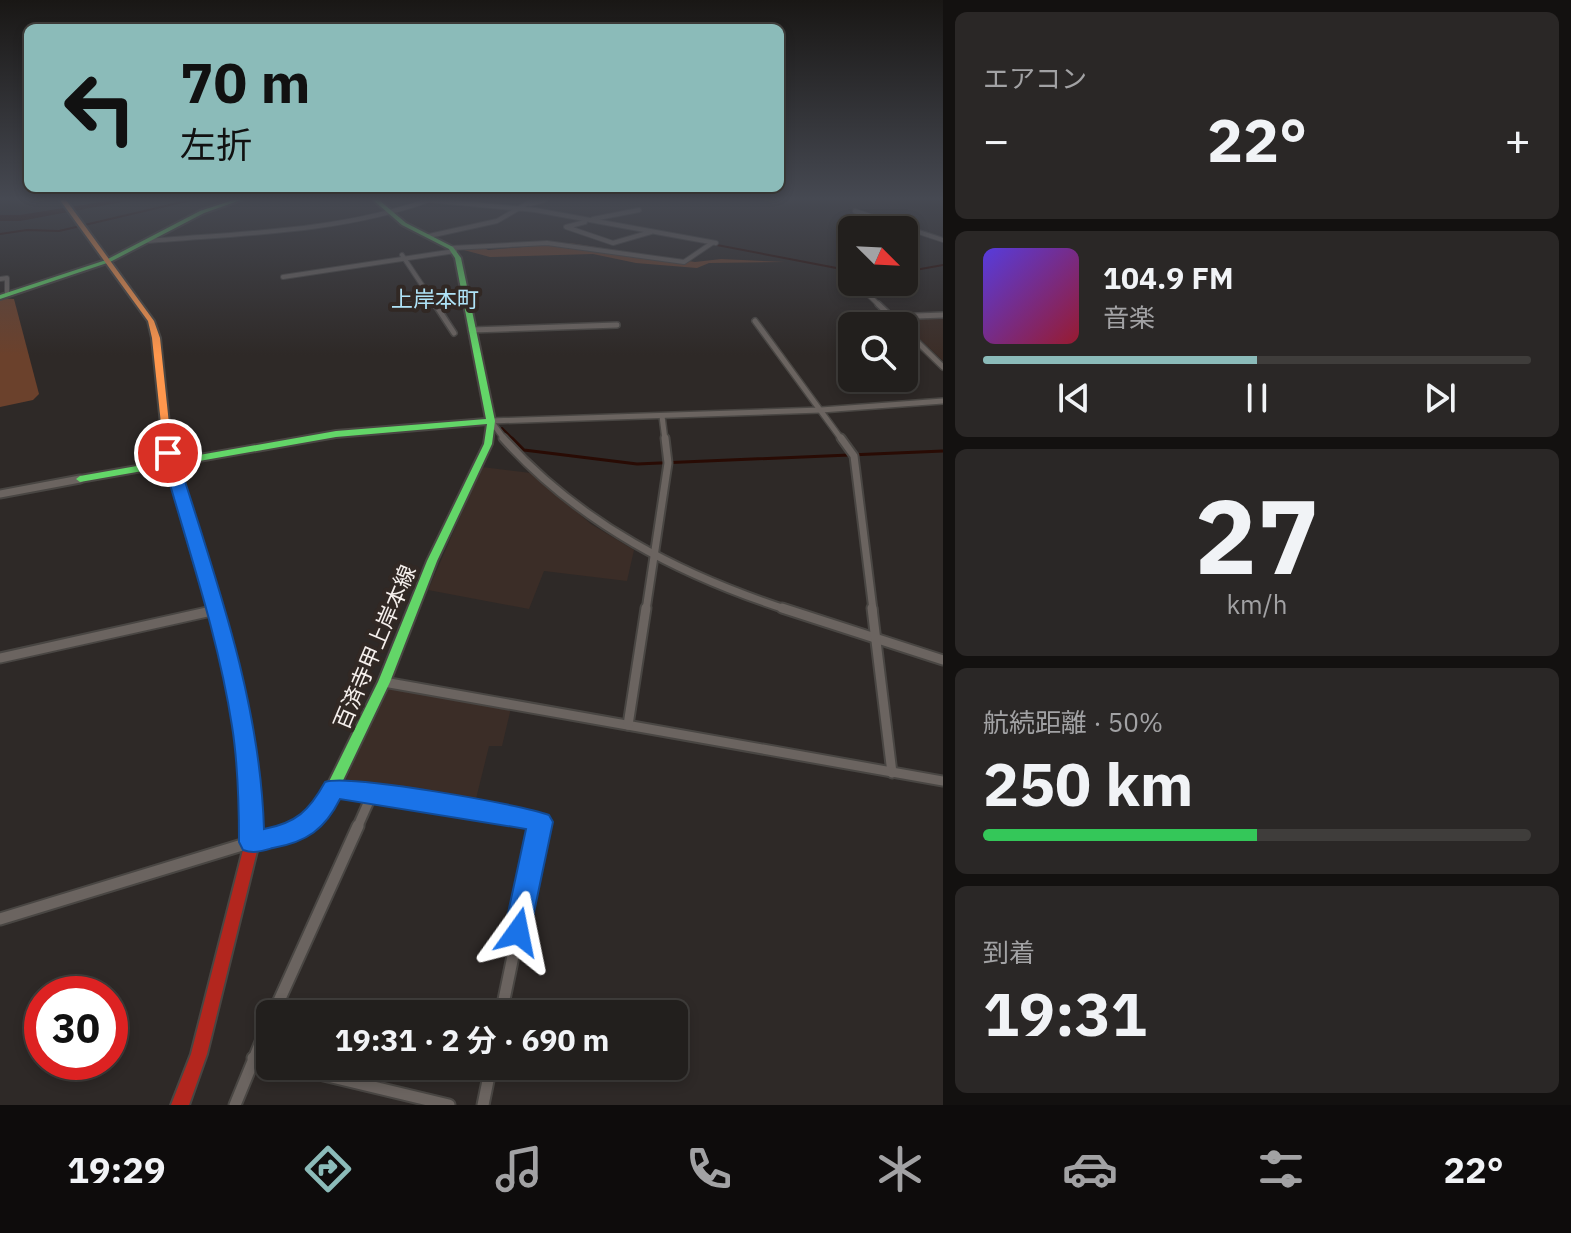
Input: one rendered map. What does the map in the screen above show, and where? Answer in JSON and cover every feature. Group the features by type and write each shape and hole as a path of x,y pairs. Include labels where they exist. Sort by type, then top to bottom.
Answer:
{"main road":[{"path":"102,252 151,321 156,338 169,462 216,610 244,725 250,784 252,842 199,1054 180,1105"},
{"path":"4,295 108,261 127,252"},
{"name":"百済寺甲上岸本線","path":"252,842 293,834 321,812 384,682 432,561 488,444 491,421 453,252"},
{"path":"80,479 385,426 491,421"}],"street":[{"path":"283,277 306,276 402,255 437,252"},
{"path":"609,252 684,262 700,252"},
{"path":"402,255 454,333"},
{"path":"0,279 7,278 4,295"},
{"path":"869,296 886,312"},
{"path":"918,316 943,315"},
{"path":"755,321 854,456 892,773"},
{"path":"471,330 617,325"},
{"path":"918,343 943,367"},
{"path":"491,421 821,410 943,401"},
{"path":"628,725 668,463 662,416"},
{"path":"491,421 548,486 614,535 720,585 943,660"},
{"path":"0,494 80,479"},
{"path":"0,658 216,610"},
{"path":"384,682 943,781"},
{"path":"333,788 373,792 541,822 504,1000"},
{"path":"279,1000 373,792"},
{"path":"0,919 252,842"},
{"path":"235,1105 256,1051"},
{"path":"345,1080 449,1105"},
{"path":"483,1105 488,1080"}],"shaded area":[{"path":"470,252 626,252 695,262 721,259 785,262 709,263 697,268 636,263 593,254 490,257"},
{"path":"0,298 14,299 39,394 33,400 0,407"},
{"path":"943,317 943,361 918,337 918,318"},
{"path":"482,467 531,473 591,524 634,550 627,581 544,571 529,609 428,590"},
{"path":"388,687 511,708 502,746 489,746 475,803 345,782"}],"waterway":[{"path":"751,252 838,268"},
{"path":"918,269 943,265"},
{"path":"502,428 524,450 637,464 943,451"}],"traffic: fast":[{"path":"0,297 108,261 126,252"},
{"path":"305,824 321,812 384,682 432,561 488,444 491,421 458,258 453,252"},
{"path":"80,479 336,434 491,421"}],"traffic: slow":[{"path":"101,252 151,321 156,338 169,462 221,632"}],"traffic: jam":[{"path":"221,632 244,725 252,842"},
{"path":"180,1105 199,1054 252,842 293,834 305,824"}],"district":[{"name":"上岸本町","path":"435,298"}],"route":[{"path":"168,453 216,610 244,725 252,842 293,834 309,824 321,812 333,788 373,792 541,822 518,932"}]}
